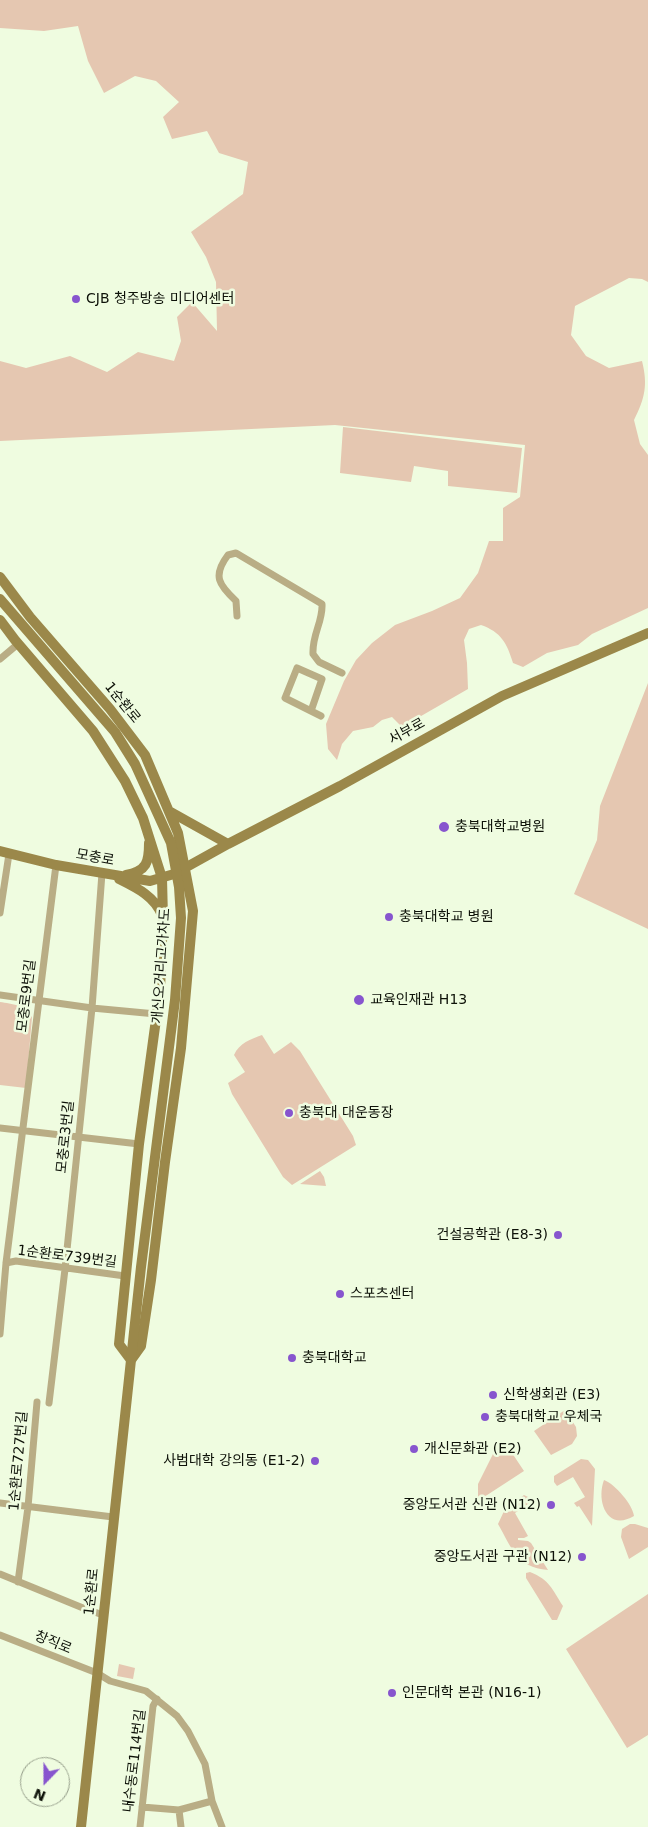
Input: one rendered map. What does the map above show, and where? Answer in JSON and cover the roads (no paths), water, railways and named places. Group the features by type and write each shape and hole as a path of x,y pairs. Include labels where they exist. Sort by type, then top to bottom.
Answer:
{"main road":[{"name":"1순환로","path":"0,577 30,617 110,709 145,755 178,834 193,911 181,1048 141,1346 131,1360 81,1827"},
{"name":"개신오거리고가차도","path":"0,599 115,732 135,764 172,843 181,918 179,953 131,1360"},
{"path":"0,620 18,644 93,731 125,781 143,818 162,878 163,918 160,990 139,1144 119,1344 131,1360"},
{"name":"서부로","path":"185,868 340,786 502,696 648,633"},
{"path":"169,811 228,844"},
{"path":"123,876 137,873 143,868 149,853 149,837"},
{"name":"모충로","path":"5,853 56,865 150,881 174,874 185,868"},
{"path":"102,873 137,888 147,895 155,902 163,918"}],"street":[{"path":"237,616 236,601 223,589 219,580 219,570 228,555 236,553 322,604 323,612 314,634 313,654 319,662 342,673"},
{"path":"0,659 18,644"},
{"path":"311,711 322,679 298,668 285,698 311,711 321,716"},
{"path":"0,913 5,853"},
{"name":"모충로9번길","path":"0,1334 6,1263 56,865"},
{"name":"모충로3번길","path":"48,1403 66,1268 92,1008 102,873"},
{"path":"0,995 92,1008 156,1014"},
{"path":"0,1128 139,1144"},
{"name":"1순환로739번길","path":"6,1263 16,1261 125,1276"},
{"name":"1순환로727번길","path":"18,1582 28,1507 37,1402"},
{"path":"0,1503 113,1517"},
{"path":"0,1574 103,1615"},
{"name":"창직로","path":"0,1635 97,1673 110,1681 146,1691 177,1716 188,1731 205,1764 212,1801 222,1827"},
{"name":"내수동로114번길","path":"140,1827 153,1706 157,1699"},
{"path":"142,1808 178,1810 212,1801"},
{"path":"178,1810 181,1827"}],"place":[{"name":"CJB 청주방송 미디어센터","path":"76,299"},
{"name":"충북대학교병원","path":"444,827"},
{"name":"충북대학교 병원","path":"389,917"},
{"name":"교육인재관 H13","path":"359,1000"},
{"name":"충북대 대운동장","path":"289,1113"},
{"name":"건설공학관 (E8-3)","path":"558,1235"},
{"name":"스포츠센터","path":"340,1294"},
{"name":"충북대학교","path":"292,1358"},
{"name":"신학생회관 (E3)","path":"493,1395"},
{"name":"충북대학교 우체국","path":"485,1417"},
{"name":"개신문화관 (E2)","path":"414,1449"},
{"name":"사범대학 강의동 (E1-2)","path":"315,1461"},
{"name":"중앙도서관 신관 (N12)","path":"551,1505"},
{"name":"중앙도서관 구관 (N12)","path":"582,1557"},
{"name":"인문대학 본관 (N16-1)","path":"392,1693"}]}
